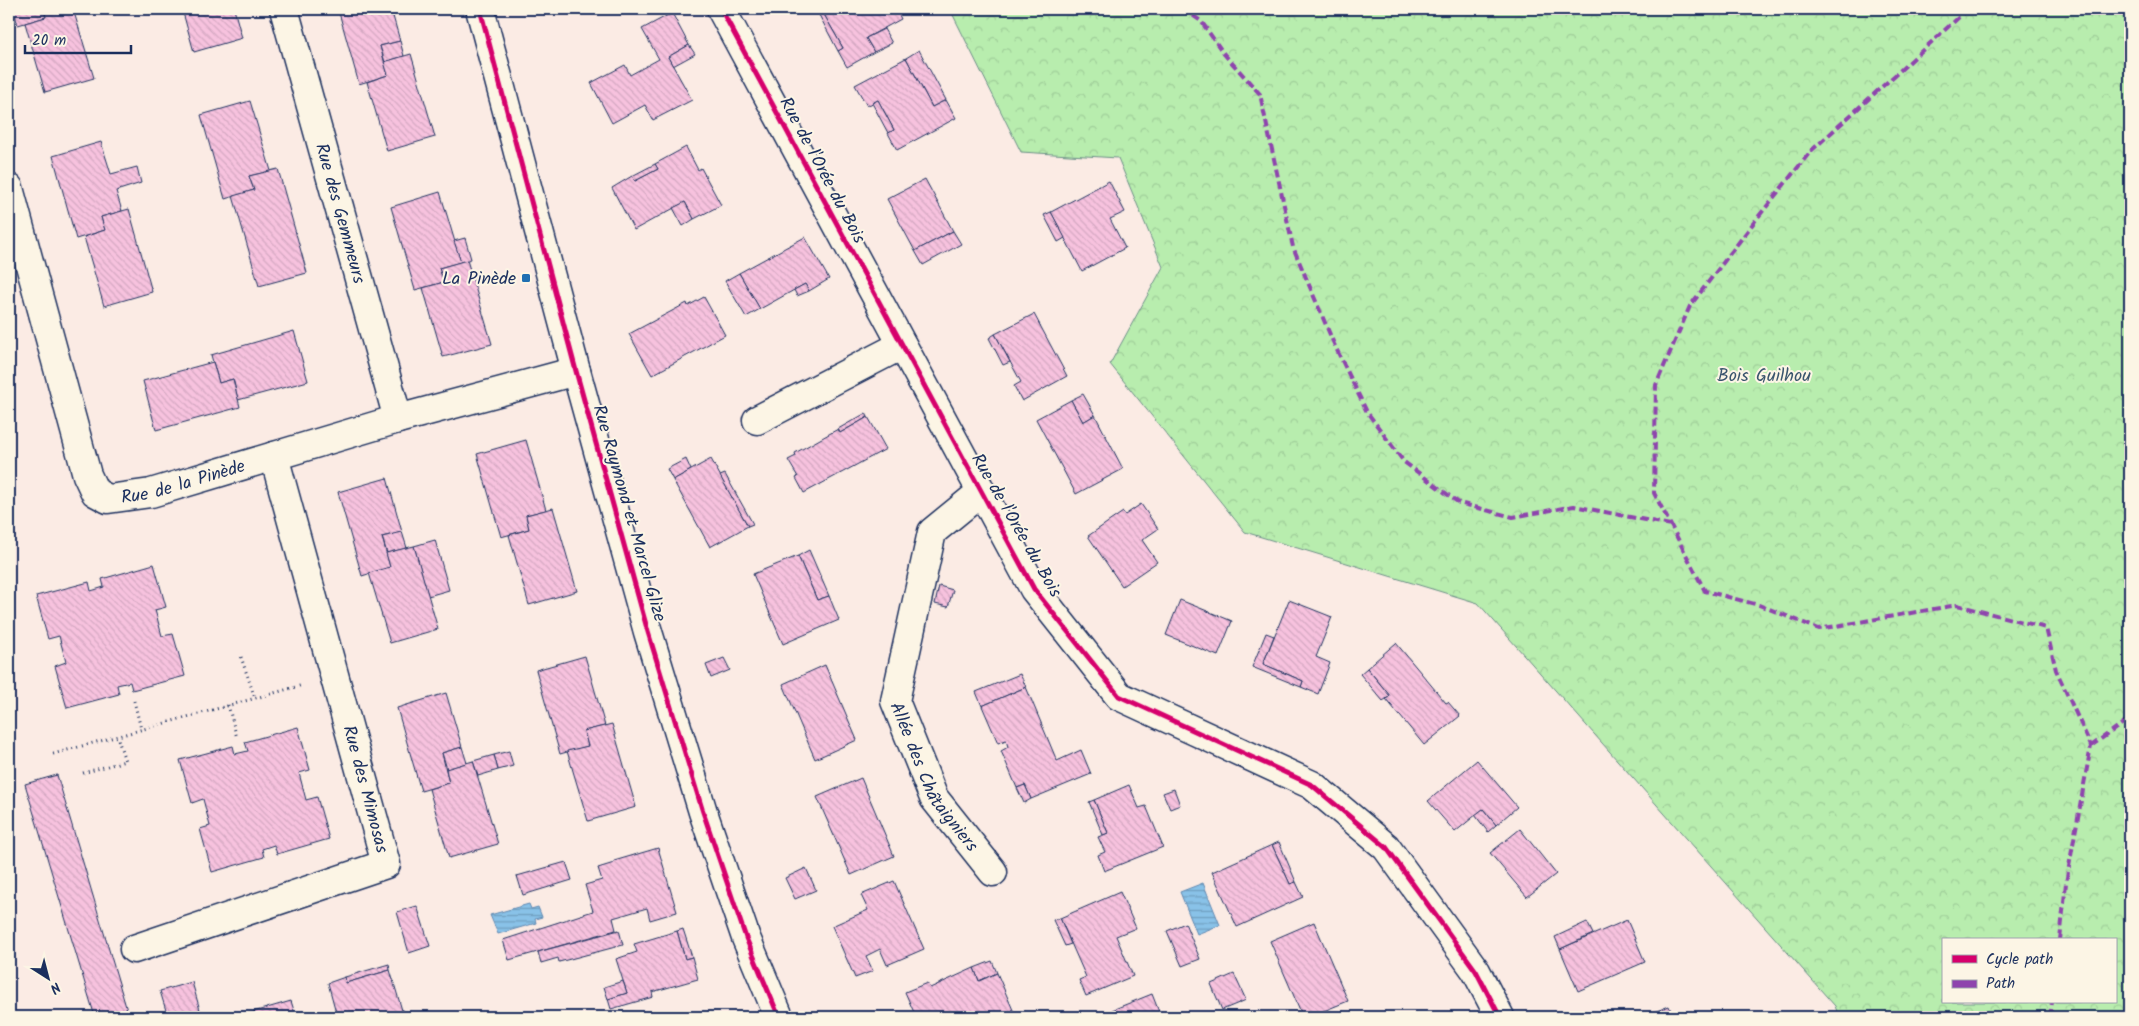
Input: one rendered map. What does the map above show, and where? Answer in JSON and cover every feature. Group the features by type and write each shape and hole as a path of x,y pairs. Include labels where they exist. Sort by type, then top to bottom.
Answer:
{"street":[{"name":"Rue des Gemmeurs","path":"284,9 398,419"},
{"name":"Rue Raymond et Marcel Glize","path":"480,9 576,371 648,632 703,812 746,938 779,1017"},
{"name":"Rue de l'Orée du Bois","path":"721,9 1034,589 1119,696 1312,784 1386,847 1476,971 1500,1017"},
{"name":"Rue de la Pinède","path":"9,188 87,475 95,492 108,499 150,493 398,419 576,371"},
{"path":"757,420 902,345"},
{"name":"Rue des Mimosas","path":"134,949 386,864 274,456"},
{"name":"Allée des Châtaigniers","path":"981,492 932,532 895,701 934,798 993,872"}],"path":[{"path":"241,657 254,698"},
{"path":"53,754 335,676"},
{"path":"134,701 141,729"},
{"path":"228,705 237,738"},
{"path":"84,773 125,761 117,736"}],"green space":[{"name":"Bois Guilhou","path":"950,9 2130,9 2130,1017 1839,1017 1835,1006 1478,603 1245,532 1110,364 1163,267 1118,158 1021,152"}],"water":[{"path":"1203,883 1220,925 1197,934 1180,892"},
{"path":"529,904 531,909 538,907 542,917 535,919 536,923 498,934 490,915"}],"building":[{"path":"13,9 44,9 46,17 18,25"},
{"path":"44,9 73,9 94,78 45,92 25,23 46,17"},
{"path":"182,9 234,9 242,38 194,52"},
{"path":"338,9 391,9 400,41 380,46 388,75 359,84"},
{"path":"826,9 896,9 901,19 866,38 874,52 847,67 838,51 843,48 822,11"},
{"path":"822,11 843,48 838,51 818,13"},
{"path":"672,13 689,45 668,57 692,100 653,120 645,105 612,123 591,83 625,65 630,75 659,59 642,29"},
{"path":"884,29 892,43 874,52 866,38"},
{"path":"400,41 404,56 385,62 380,46"},
{"path":"689,45 695,54 673,66 668,57"},
{"path":"919,50 946,100 932,107 906,58"},
{"path":"411,54 435,137 387,151 367,82 388,75 384,62"},
{"path":"906,58 932,107 946,100 956,118 897,150 888,133 894,130 878,100 867,106 855,85"},
{"path":"878,100 894,130 888,133 872,103"},
{"path":"250,101 271,171 249,176 254,190 225,199 201,115"},
{"path":"101,142 111,174 137,167 141,183 116,191 122,211 101,217 105,230 76,239 53,156"},
{"path":"686,147 698,170 701,168 721,205 694,219 685,202 634,230 612,188 632,176 635,181 658,169 655,164"},
{"path":"655,164 658,169 635,181 632,176"},
{"path":"278,169 307,273 259,286 233,196 254,190 249,176"},
{"path":"925,179 953,231 915,251 887,199"},
{"path":"1109,181 1125,212 1110,219 1125,248 1082,271 1051,212"},
{"path":"440,192 461,262 439,268 444,282 415,290 391,207"},
{"path":"685,202 694,219 683,226 673,208"},
{"path":"129,209 152,292 104,306 84,237 105,230 101,217"},
{"path":"1051,212 1065,238 1058,242 1044,215"},
{"path":"953,231 961,244 923,265 915,251"},
{"path":"805,237 829,279 809,291 805,284 760,309 739,273"},
{"path":"465,238 471,259 461,262 454,241"},
{"path":"467,260 492,344 443,357 423,288 444,282 439,268"},
{"path":"739,273 760,309 746,317 725,281"},
{"path":"805,284 809,291 797,296 794,290"},
{"path":"704,297 725,335 652,375 629,334 687,303 688,306"},
{"path":"1034,314 1067,376 1022,401 1014,386 1021,382 995,334"},
{"path":"294,331 308,381 238,400 233,379 219,383 211,355"},
{"path":"995,334 1010,362 1003,365 989,338"},
{"path":"213,362 219,383 233,379 240,407 156,430 143,381"},
{"path":"1083,394 1095,415 1083,422 1071,400"},
{"path":"1071,400 1083,422 1095,415 1123,469 1076,494 1036,419"},
{"path":"866,413 868,417 840,433 838,429"},
{"path":"868,417 886,449 804,493 796,478 798,477 788,460 796,456 795,453 838,429 840,433"},
{"path":"526,440 546,510 526,515 529,529 501,537 477,454"},
{"path":"686,459 691,470 673,480 667,469"},
{"path":"711,459 748,526 710,547 673,480"},
{"path":"725,474 753,524 748,526 720,476"},
{"path":"387,478 402,532 382,537 390,567 362,576 338,492"},
{"path":"1141,504 1158,529 1142,540 1157,562 1122,586 1088,536 1123,512 1125,515"},
{"path":"553,508 577,591 529,605 509,535 529,529 526,515"},
{"path":"402,532 407,548 387,553 382,537"},
{"path":"435,540 449,590 428,596 414,546"},
{"path":"414,546 438,629 390,643 369,573 390,567 386,553"},
{"path":"809,550 829,596 817,600 798,556"},
{"path":"798,556 817,600 829,596 839,620 783,644 753,574"},
{"path":"154,564 166,607 155,610 162,636 173,634 185,676 132,690 130,682 117,685 119,694 67,708 55,666 66,662 59,636 48,639 36,596 89,582 91,591 104,587 102,579"},
{"path":"939,586 953,590 948,607 935,604"},
{"path":"1180,600 1232,621 1218,656 1166,635"},
{"path":"1289,600 1332,617 1316,657 1330,663 1318,694 1301,687 1303,681 1263,664"},
{"path":"1266,633 1274,636 1263,664 1303,681 1301,687 1252,667"},
{"path":"1396,643 1446,703 1448,702 1460,716 1424,745 1386,699 1390,696 1367,668"},
{"path":"585,656 605,726 584,731 588,746 560,754 536,670"},
{"path":"724,658 730,670 711,678 706,665"},
{"path":"825,665 857,740 815,759 783,684"},
{"path":"1367,668 1390,696 1383,701 1360,674"},
{"path":"1020,674 1026,687 982,706 976,692"},
{"path":"1026,687 1057,761 1081,750 1091,774 1031,799 1025,785 1017,788 1001,751 1008,747 1006,740 998,743 982,706"},
{"path":"446,693 462,747 442,753 449,783 421,791 397,708"},
{"path":"612,724 636,807 588,821 567,751 588,746 584,731"},
{"path":"298,727 310,770 299,773 306,800 317,797 329,839 277,854 274,845 262,849 264,857 212,872 200,829 210,826 203,799 192,803 180,760 233,746 235,754 248,751 245,742"},
{"path":"462,747 467,763 447,769 442,753"},
{"path":"509,751 513,766 498,770 494,755"},
{"path":"494,755 498,770 478,776 473,761"},
{"path":"1477,760 1517,807 1496,825 1483,809 1455,832 1428,801"},
{"path":"473,761 498,844 449,858 429,789 449,783 446,769"},
{"path":"57,775 129,1017 95,1017 25,784"},
{"path":"861,778 894,856 851,875 817,797"},
{"path":"1025,785 1031,799 1024,803 1017,788"},
{"path":"1129,785 1139,808 1146,806 1163,847 1104,871 1098,855 1105,852 1098,837 1108,833 1094,800"},
{"path":"1174,789 1180,805 1170,809 1163,793"},
{"path":"1094,800 1108,833 1103,835 1089,802"},
{"path":"1483,809 1496,825 1488,832 1475,815"},
{"path":"1520,829 1556,874 1527,897 1490,853"},
{"path":"1279,842 1296,882 1290,884 1272,845"},
{"path":"1272,845 1290,884 1296,882 1303,897 1237,927 1212,872"},
{"path":"658,848 677,912 650,920 647,908 613,918 616,930 509,960 503,940 593,911 585,885 602,880 598,868 614,863 614,861"},
{"path":"566,862 572,880 523,895 517,876"},
{"path":"806,868 816,890 795,899 785,878"},
{"path":"894,881 924,949 887,965 880,949 866,956 873,971 855,978 832,926 868,910 861,895"},
{"path":"1120,892 1136,928 1116,936 1133,976 1086,996 1079,980 1086,977 1060,918"},
{"path":"417,906 430,946 409,953 397,912"},
{"path":"1060,918 1071,944 1065,946 1053,920"},
{"path":"1627,920 1645,962 1578,991 1560,949"},
{"path":"1314,922 1348,1001 1309,1017 1303,1017 1270,941"},
{"path":"1587,922 1593,934 1560,949 1555,937"},
{"path":"1185,923 1200,959 1182,966 1167,931"},
{"path":"683,929 692,957 685,959 677,931"},
{"path":"619,930 623,945 559,962 558,958 541,963 538,952"},
{"path":"677,931 685,959 692,957 698,979 652,992 653,997 611,1009 608,999 627,993 616,959 637,952 634,944"},
{"path":"992,961 997,973 979,981 974,968"},
{"path":"389,964 390,970 346,983 345,977"},
{"path":"974,968 979,981 997,973 1016,1017 916,1017 905,992 927,983 930,988"},
{"path":"390,970 404,1017 356,1017 354,1011 337,1016 328,983 345,977 346,983"},
{"path":"1234,974 1246,1000 1222,1010 1211,984"},
{"path":"623,981 627,993 608,999 604,987"},
{"path":"192,982 202,1017 168,1017 160,991"},
{"path":"1152,994 1161,1017 1116,1017 1112,1010"},
{"path":"291,1001 296,1017 236,1017"},
{"path":"1669,1006 1673,1017 1642,1017"}],"marked path":[{"path":"1183,9 1201,21 1224,54 1260,94 1293,247 1334,344 1367,412 1404,462 1459,503 1513,517 1574,506 1671,525"},
{"path":"1968,9 1811,151 1690,306 1656,385 1654,493 1705,591 1759,605 1819,629 1957,605 2046,628 2056,670 2091,746 2066,883 2060,938"},
{"path":"2091,746 2130,718"},
{"path":"2050,1017 2052,1004"}],"cycle path":[{"path":"480,9 576,371 648,632 703,812 746,938 779,1017"},
{"path":"721,9 1034,589 1119,696 1312,785 1386,847 1476,971 1500,1017"}],"place":[{"name":"La Pinède","path":"526,278"}]}
